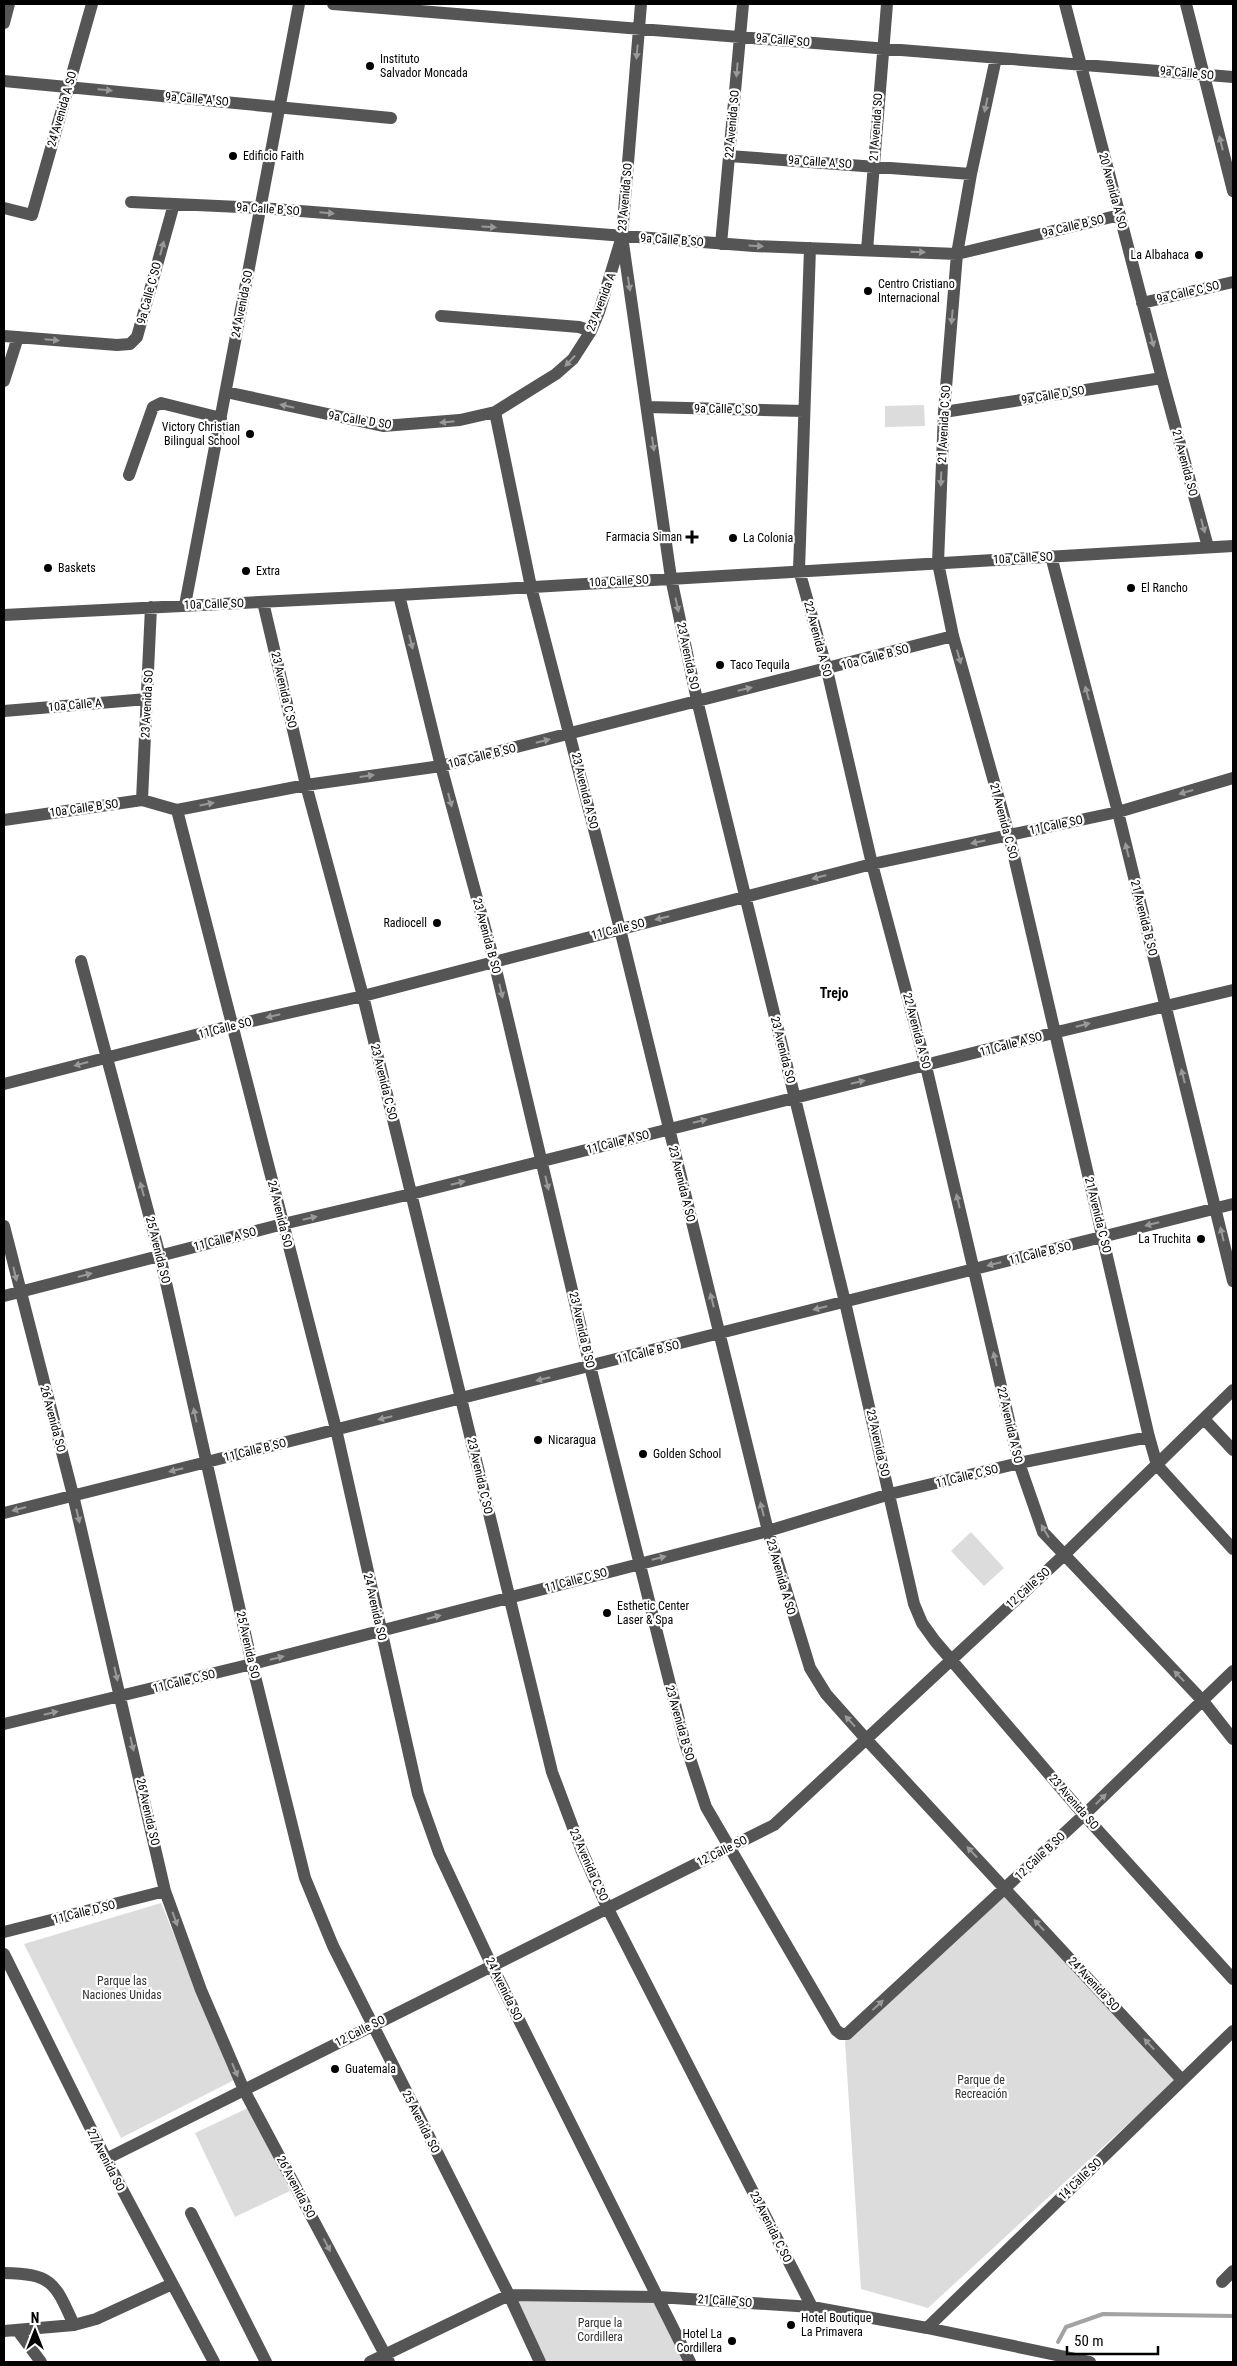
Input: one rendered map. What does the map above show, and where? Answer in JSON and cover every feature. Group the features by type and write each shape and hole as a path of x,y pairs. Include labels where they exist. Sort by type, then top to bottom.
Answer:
{"street":[{"path":"4,23 9,4"},
{"name":"24 Avenida A SO","path":"4,208 32,215 92,4"},
{"name":"24 Avenida SO","path":"185,605 299,4"},
{"name":"9a Calle SO","path":"333,4 459,9 639,29 1233,77"},
{"name":"23 Avenida SO","path":"641,4 622,236 671,578 697,700 845,1302 914,1604 922,1623 1084,1815 1233,1980"},
{"name":"22 Avenida SO","path":"721,244 743,4"},
{"name":"21 Avenida SO","path":"867,250 887,4"},
{"name":"20 Avenida A SO","path":"1065,4 1162,378"},
{"path":"1186,4 1233,190"},
{"name":"21 Avenida C SO","path":"996,58 971,174 957,254 944,412 938,562 953,636 1009,835 1053,1033 1103,1237 1148,1437 1157,1465 1233,1549"},
{"name":"9a Calle A SO","path":"4,80 391,118"},
{"name":"9a Calle A SO","path":"729,156 971,174"},
{"name":"9a Calle B SO","path":"130,202 261,208 431,227 622,236 721,244 957,254 1120,215"},
{"name":"9a Calle C SO","path":"4,336 117,345 130,344 137,337 174,204"},
{"name":"23 Avenida A","path":"495,412 556,374 573,359 591,331 612,273 622,236"},
{"name":"22 Avenida A SO","path":"810,248 800,570 827,670 872,864 926,1066 1019,1463 1043,1532 1203,1701 1233,1739"},
{"name":"9a Calle C SO","path":"1142,303 1233,282"},
{"path":"441,316 579,327 591,331"},
{"path":"4,381 18,337"},
{"name":"21 Avenida SO","path":"1162,378 1208,547"},
{"name":"9a Calle D SO","path":"944,412 1162,378"},
{"name":"9a Calle D SO","path":"226,392 383,426 460,420 495,412"},
{"path":"129,475 153,408 157,405 161,404 221,418"},
{"name":"9a Calle C SO","path":"648,407 804,411"},
{"name":"23 Avenida A SO","path":"495,412 531,587 620,929 768,1531 810,1668 826,1694 1005,1888"},
{"name":"10a Calle SO","path":"4,615 399,595 1233,546"},
{"name":"21 Avenida B SO","path":"1051,556 1118,812 1233,1281"},
{"name":"23 Avenida B SO","path":"399,595 441,766 494,961 590,1366 684,1740 706,1807 831,2022 841,2034"},
{"name":"23 Avenida C SO","path":"263,602 306,785 363,996 462,1399 508,1598 552,1772 581,1849 607,1907 812,2307"},
{"name":"23 Avenida SO","path":"142,800 151,607"},
{"name":"10a Calle B SO","path":"4,820 142,800 177,810 306,785 441,766 697,700 827,670 953,636"},
{"name":"10a Calle A","path":"4,711 147,698"},
{"name":"11 Calle SO","path":"4,1084 234,1025 363,996 872,864 1118,812 1233,778"},
{"name":"24 Avenida SO","path":"177,810 234,1025 336,1429 418,1794 440,1852 492,1966 690,2362"},
{"name":"25 Avenida SO","path":"81,961 160,1256 205,1463 252,1664 306,1878 333,1946 509,2295 540,2362"},
{"name":"11 Calle A SO","path":"4,1296 283,1224 542,1162 794,1097 1233,990"},
{"name":"11 Calle B SO","path":"4,1513 73,1494 462,1399 1233,1204"},
{"name":"26 Avenida SO","path":"4,1226 19,1292 73,1494 165,1891 201,1990 244,2090 388,2358"},
{"name":"12 Calle SO","path":"106,2159 774,1825 951,1658 1064,1555 1233,1390"},
{"path":"1204,1419 1233,1450"},
{"name":"11 Calle C SO","path":"4,1724 252,1664 768,1531 890,1494 1019,1463 1148,1437"},
{"name":"12 Calle B SO","path":"841,2034 847,2034 1084,1815 1233,1671"},
{"name":"24 Avenida SO","path":"1005,1888 1182,2080"},
{"name":"11 Calle D SO","path":"4,1932 165,1891"},
{"name":"27 Avenida SO","path":"4,1954 106,2159 214,2362"},
{"name":"14 Calle SO","path":"927,2328 1233,2032"},
{"path":"191,2213 266,2362"},
{"path":"1222,2282 1233,2271"},
{"path":"4,2273 30,2274 44,2279 57,2288 74,2325"},
{"path":"4,2331 74,2325 96,2319 172,2284"},
{"name":"21 Calle SO","path":"370,2362 388,2358 509,2295 658,2297 812,2307 927,2328 1090,2362"},
{"path":"18,2331 41,2362"}],"green space":[{"path":"924,405 925,426 885,427 885,406"},
{"path":"971,1532 1004,1568 984,1586 951,1551"},
{"name":"Parque de Recreación","path":"1005,1894 1177,2079 928,2308 861,2289 845,2041"},
{"name":"Parque las Naciones Unidas","path":"161,1903 234,2080 121,2138 24,1944"},
{"path":"250,2107 290,2191 235,2217 195,2133"},
{"name":"Parque la Cordillera","path":"509,2295 658,2297 689,2362 540,2362"}],"waterway":[{"path":"1058,2342 1066,2327 1103,2314 1233,2316"}],"place":[{"name":"Instituto Salvador Moncada","path":"370,66"},
{"name":"Edificio Faith","path":"233,156"},
{"name":"La Albahaca","path":"1199,255"},
{"name":"Centro Cristiano Internacional","path":"868,291"},
{"name":"Victory Christian Bilingual School","path":"250,434"},
{"name":"Farmacia Siman","path":"692,537"},
{"name":"La Colonia","path":"733,538"},
{"name":"Baskets","path":"48,568"},
{"name":"Extra","path":"246,571"},
{"name":"El Rancho","path":"1131,588"},
{"name":"Taco Tequila","path":"720,665"},
{"name":"Radiocell","path":"437,923"},
{"name":"La Truchita","path":"1201,1239"},
{"name":"Nicaragua","path":"538,1440"},
{"name":"Golden School","path":"643,1454"},
{"name":"Esthetic Center Laser & Spa","path":"607,1613"},
{"name":"Guatemala","path":"335,2069"},
{"name":"Hotel Boutique La Primavera","path":"791,2325"},
{"name":"Hotel La Cordillera","path":"732,2341"}],"district":[{"name":"Trejo","path":"834,993"}]}
